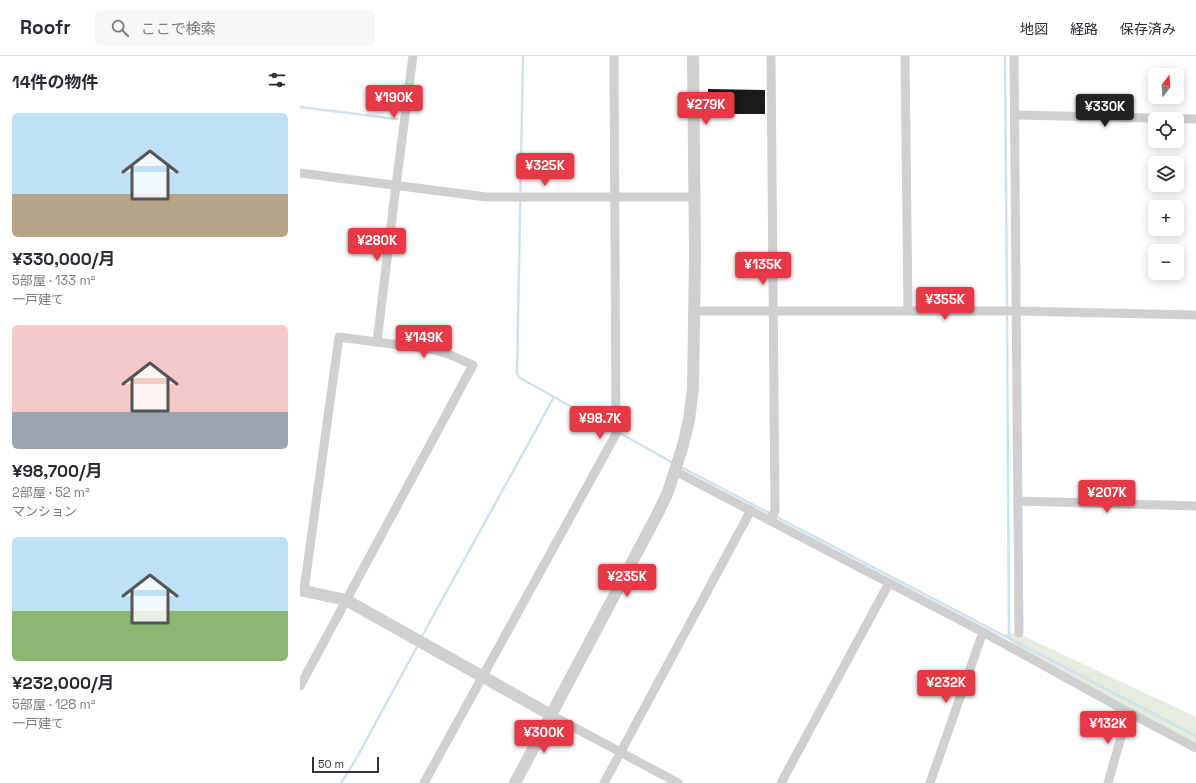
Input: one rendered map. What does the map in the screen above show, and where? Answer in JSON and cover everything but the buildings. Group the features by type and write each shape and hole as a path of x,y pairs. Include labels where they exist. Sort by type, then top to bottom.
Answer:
{"street":[{"path":"378,342 396,185 413,56"},
{"path":"424,783 616,434 614,56"},
{"path":"514,783 658,515 675,471 688,420 693,388 693,56"},
{"path":"770,521 775,511 771,56"},
{"path":"906,56 908,310"},
{"path":"1014,56 1019,633"},
{"path":"1015,115 1196,119"},
{"path":"300,173 486,197 694,197"},
{"path":"694,311 1016,310 1196,315"},
{"path":"300,686 346,600 473,365 448,354 430,349 339,337 302,590 346,600 482,677 678,783"},
{"path":"675,471 983,632 1196,748"},
{"path":"1018,501 1196,506"},
{"path":"604,783 751,510"},
{"path":"781,783 889,583"},
{"path":"930,783 983,632"},
{"path":"1108,783 1128,712"}],"shaded area":[{"path":"1017,633 1196,717 1196,748 1019,649 1003,634"}],"waterway":[{"path":"523,56 517,374 520,378 613,430"},
{"path":"1005,56 1007,309"},
{"path":"300,107 397,119"},
{"path":"1007,314 1009,637"},
{"path":"421,638 554,397"},
{"path":"618,432 673,463"},
{"path":"681,467 1196,736"},
{"path":"341,783 356,759 418,645"}]}
